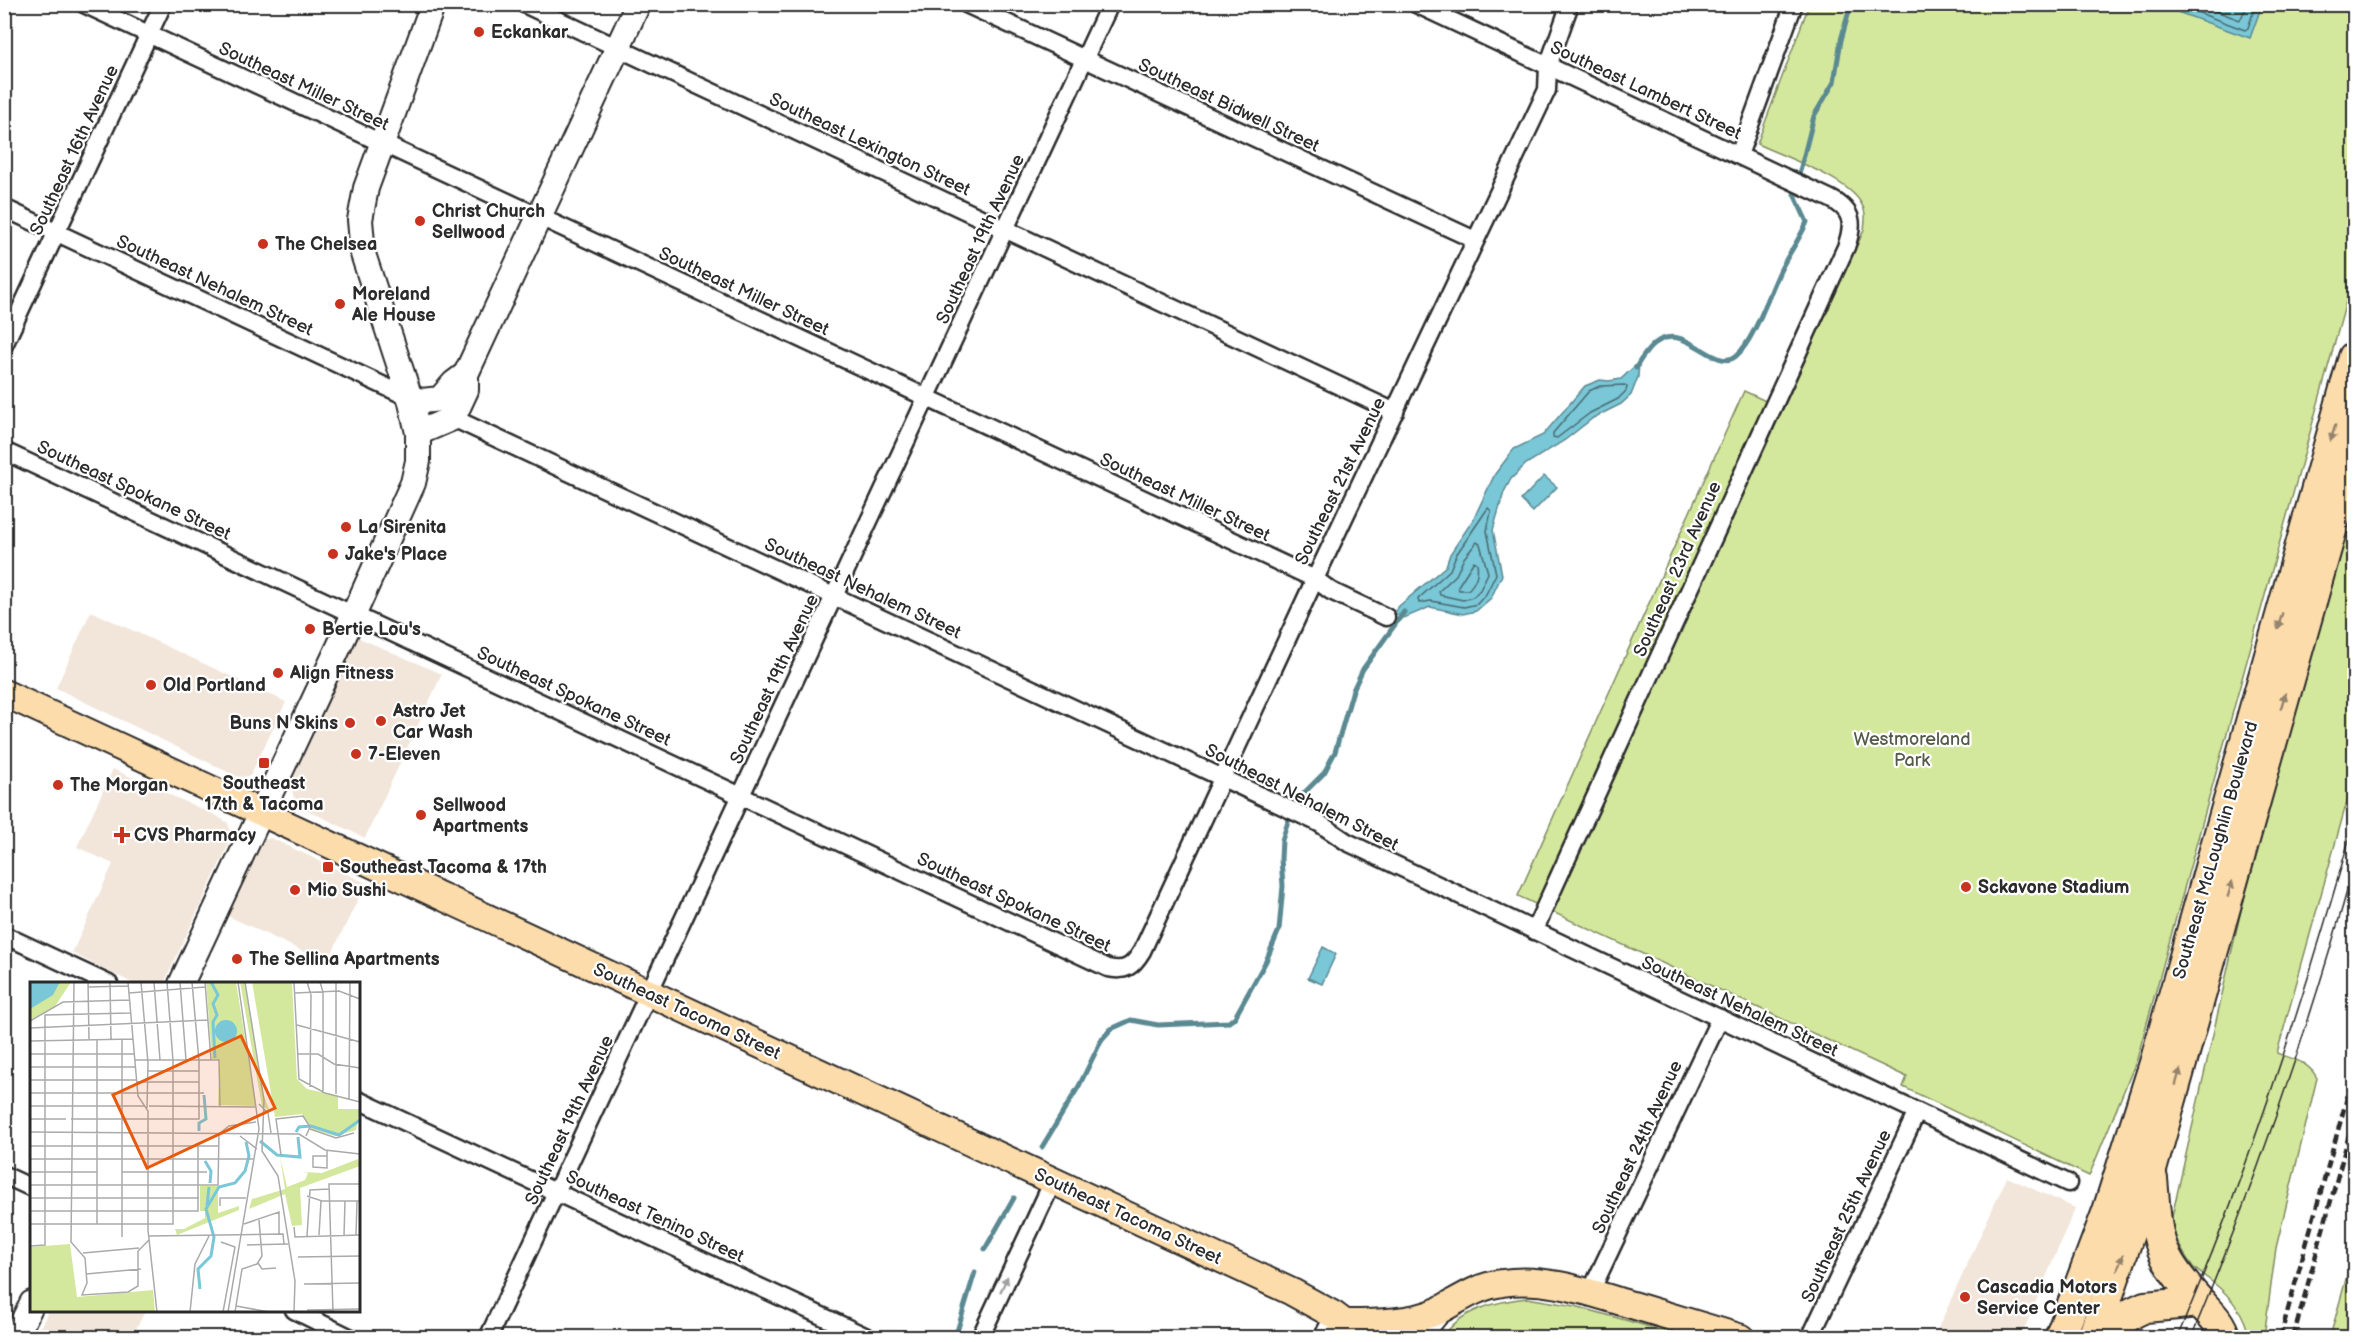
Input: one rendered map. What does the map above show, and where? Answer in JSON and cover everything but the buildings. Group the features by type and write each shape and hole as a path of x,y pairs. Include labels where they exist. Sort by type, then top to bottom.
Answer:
{"highway":[{"name":"Southeast McLoughlin Boulevard","path":"2060,1338 2119,1178 2156,1063 2355,357"},
{"name":"Southeast McLoughlin Boulevard","path":"2094,1338 2151,1170 2355,449"},
{"path":"2151,1170 2159,1240 2164,1254 2199,1302 2211,1311 2220,1323 2225,1338"},
{"path":"2094,1338 2145,1307 2199,1302"}],"main road":[{"path":"182,982 414,483 418,461 418,433 410,398 363,254 360,235 362,204 433,4"},
{"path":"418,433 453,418 466,390 466,374 638,4"},
{"path":"410,398 422,401 440,399 454,383 466,374"},
{"name":"Southeast Tacoma Street","path":"4,693 1292,1292 1348,1325"},
{"path":"1417,1338 1439,1311 1462,1296 1502,1283 1543,1283 1590,1293 1742,1338"},
{"path":"15,1338 30,1306"},
{"path":"1348,1325 1389,1323 1439,1311"}],"street":[{"name":"Southeast Miller Street","path":"84,4 1315,579 1331,591 1386,617"},
{"name":"Southeast 16th Avenue","path":"4,345 164,4"},
{"name":"Southeast Lexington Street","path":"524,4 1395,412"},
{"name":"Southeast Bidwell Street","path":"966,4 1475,240"},
{"name":"Southeast 19th Avenue","path":"488,1338 1110,4"},
{"name":"Southeast Lambert Street","path":"1416,4 1840,203 1846,209 1851,222"},
{"name":"Southeast 21st Avenue","path":"1128,968 1142,951 1547,90 1548,66 1570,4"},
{"path":"1739,155 1794,4"},
{"name":"Southeast Nehalem Street","path":"4,208 410,398"},
{"name":"Southeast 23rd Avenue","path":"1534,932 1846,247 1851,222"},
{"name":"Southeast Nehalem Street","path":"453,418 1272,801 1318,823 1347,842 1534,932 2068,1183"},
{"name":"Southeast Spokane Street","path":"4,452 1108,968 1123,970 1128,968"},
{"path":"4,935 105,982"},
{"name":"Southeast 24th Avenue","path":"1590,1293 1720,1018"},
{"name":"Southeast Tenino Street","path":"360,1101 869,1338"},
{"name":"Southeast 25th Avenue","path":"1810,1338 1917,1112"},
{"path":"4,1175 30,1187"},
{"path":"980,1338 1053,1182"},
{"path":"296,1312 351,1338"},
{"path":"1322,1338 1348,1325"}],"shaded area":[{"path":"91,611 286,702 250,776 238,777 56,688"},
{"path":"357,637 442,674 365,838 305,809 294,798 291,787 292,773"},
{"path":"113,769 228,823 231,832 228,846 164,982 130,982 72,953 113,864 77,847"},
{"path":"271,838 366,883 327,963 226,915 258,846 263,840"},
{"path":"2007,1177 2075,1208 2021,1337 1934,1337"},
{"path":"47,1312 144,1312 132,1337 36,1337"}],"green space":[{"name":"Westmoreland Park","path":"1809,5 2354,5 2354,273 2137,1059 2089,1176 1903,1087 1907,1077 1518,896 1744,391 1783,409 1864,230 1863,206 1843,185 1814,169 1757,144"},
{"path":"2354,504 2354,776 2277,1053 2305,1064 2317,1078 2276,1248 2264,1337 2249,1337 2244,1320 2231,1299 2189,1262 2182,1251 2171,1221 2241,910"},
{"path":"2354,1250 2354,1337 2330,1337"},
{"path":"1527,1298 1575,1306 1686,1337 1444,1337 1459,1320 1480,1308"}],"water":[{"path":"2158,5 2262,5 2250,38"},
{"path":"1639,362 1638,377 1631,395 1621,404 1593,418 1565,440 1526,464 1511,479 1504,492 1493,530 1502,575 1491,598 1476,611 1463,614 1430,607 1404,618 1394,613 1399,606 1446,566 1450,554 1473,520 1495,474 1514,449 1543,435 1585,386 1600,380 1621,379"},
{"path":"1544,476 1557,487 1533,512 1521,500"},
{"path":"1323,947 1336,954 1322,984 1308,978"}],"waterway":[{"path":"1636,368 1649,349 1661,339 1673,337 1684,340 1717,358 1727,360 1736,356 1750,339 1782,267 1807,222 1794,194 1814,116 1834,82 1841,40 1851,4"},
{"path":"1042,1147 1079,1086 1102,1039 1111,1029 1131,1020 1158,1025 1229,1022 1235,1017 1266,961 1279,930 1283,886 1282,840 1288,822 1300,797 1324,773 1335,752 1353,690 1363,669 1404,612"},
{"path":"985,1249 1014,1198"},
{"path":"955,1338 975,1272"}],"tram line":[{"path":"2177,1338 2228,1211 2274,1083 2316,953 2354,822"},
{"path":"2191,1338 2215,1280 2280,1104 2319,986 2354,866"}],"railway":[{"path":"2280,1338 2354,1073"},
{"path":"2293,1338 2354,1117"}],"place":[{"name":"Eckankar","path":"479,32"},
{"name":"Christ Church Sellwood","path":"420,221"},
{"name":"The Chelsea","path":"263,244"},
{"name":"Moreland Ale House","path":"340,304"},
{"name":"La Sirenita","path":"346,527"},
{"name":"Jake's Place","path":"333,554"},
{"name":"Bertie Lou's","path":"310,629"},
{"name":"Align Fitness","path":"278,673"},
{"name":"Old Portland","path":"151,685"},
{"name":"Astro Jet Car Wash","path":"381,721"},
{"name":"Buns N Skins","path":"350,723"},
{"name":"7-Eleven","path":"356,754"},
{"name":"Southeast 17th & Tacoma","path":"264,763"},
{"name":"The Morgan","path":"58,785"},
{"name":"Sellwood Apartments","path":"421,815"},
{"name":"CVS Pharmacy","path":"122,835"},
{"name":"Southeast Tacoma & 17th","path":"328,867"},
{"name":"Sckavone Stadium","path":"1966,887"},
{"name":"Mio Sushi","path":"295,890"},
{"name":"The Sellina Apartments","path":"237,959"},
{"name":"Cascadia Motors Service Center","path":"1965,1297"}]}
